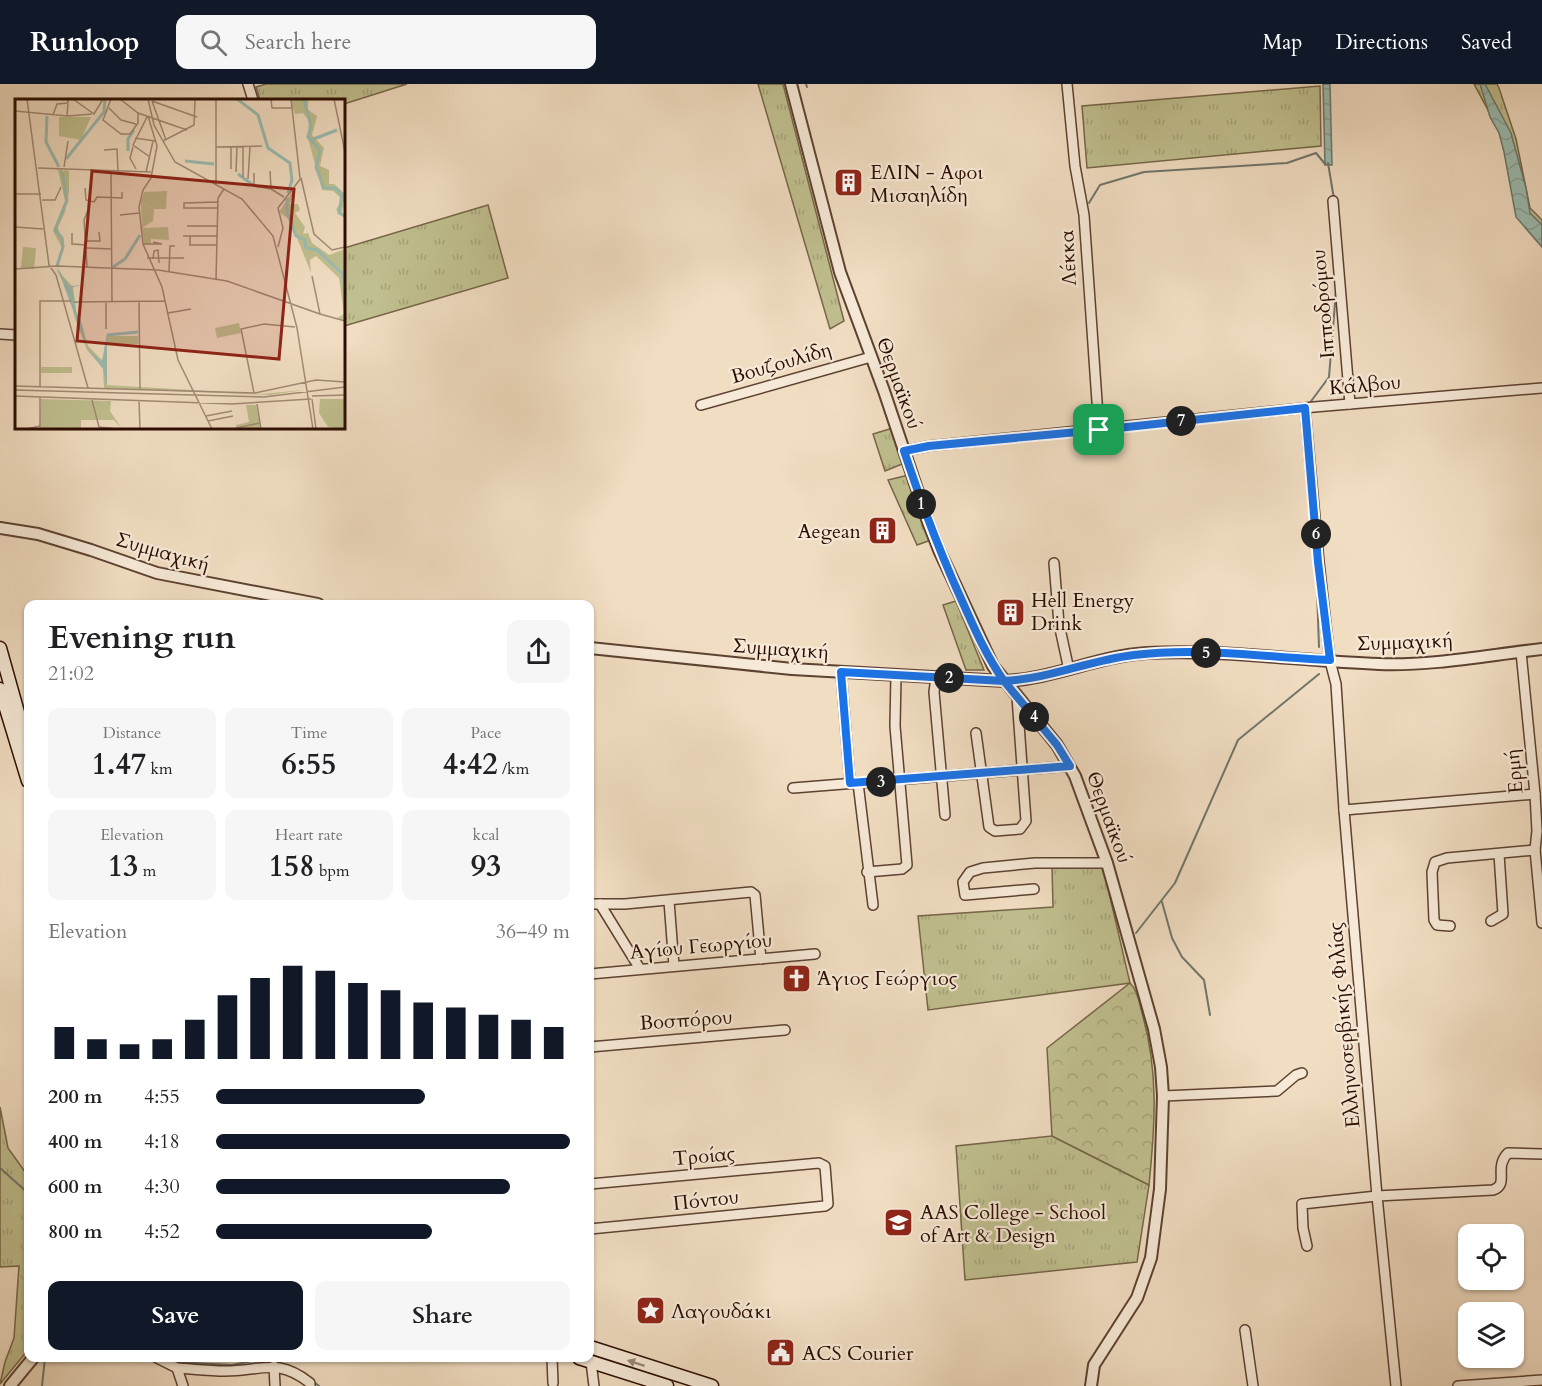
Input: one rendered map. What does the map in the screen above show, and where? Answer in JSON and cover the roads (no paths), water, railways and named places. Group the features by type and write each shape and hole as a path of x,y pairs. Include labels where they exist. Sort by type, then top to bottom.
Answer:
{"main road":[{"path":"0,648 24,734"},
{"path":"0,689 24,768"},
{"path":"594,1348 712,1386"},
{"path":"591,1362 668,1386"}],"street":[{"path":"248,84 253,99"},
{"name":"Θερμαϊκού","path":"791,84 840,272 939,550 993,666 1057,745 1070,766 1087,805 1107,863 1154,1029 1161,1067 1163,1096 1160,1189 1151,1258 1137,1298 1094,1365 1091,1386"},
{"name":"Λέκκα","path":"1067,84 1075,166 1084,215 1099,430"},
{"name":"Ιπποδρόμου","path":"1333,201 1350,404"},
{"path":"0,334 15,335"},
{"name":"Βουζουλίδη","path":"701,405 871,357"},
{"name":"Κάλβου","path":"904,451 929,446 1305,408 1542,388"},
{"name":"Ελληνοσερβικής Φιλίας","path":"1305,408 1318,562 1330,660 1336,684 1344,810 1377,1196 1396,1386"},
{"name":"Συμμαχική","path":"0,528 38,534 157,573 297,600"},
{"path":"1054,563 1059,624 1069,670"},
{"name":"Συμμαχική","path":"594,648 740,664 1004,681 1030,679 1146,653 1230,654 1408,664 1542,649"},
{"name":"Ερμή","path":"1521,652 1534,794 1539,819 1535,850 1542,923"},
{"path":"841,672 854,783 873,905"},
{"path":"867,872 905,868 907,864 896,726 896,675"},
{"path":"936,677 934,692 945,814"},
{"path":"976,733 989,827 995,831 1016,831 1026,821 1017,697"},
{"path":"793,788 1070,766"},
{"path":"1344,810 1534,794"},
{"path":"1450,927 1437,925 1434,920 1432,872 1436,862 1447,858 1535,850"},
{"path":"1491,921 1503,914 1499,854"},
{"path":"1034,889 965,895 963,882 970,872 983,868 1035,863 1107,863"},
{"path":"594,903 669,901 751,892 754,895 761,959"},
{"path":"669,901 674,966"},
{"path":"600,904 640,969"},
{"name":"Αγίου Γεωργίου","path":"594,974 815,954"},
{"name":"Βοσπόρου","path":"594,1047 785,1030"},
{"path":"1163,1096 1277,1091 1296,1075 1302,1073"},
{"path":"1306,1246 1302,1204 1377,1196 1493,1190 1501,1184 1501,1161 1508,1153 1542,1154"},
{"name":"Τροίας","path":"594,1184 822,1163 825,1166 827,1206"},
{"name":"Πόντου","path":"594,1229 827,1206"},
{"path":"1245,1330 1253,1386"},
{"path":"10,1386 30,1362"},
{"path":"165,1362 177,1368 226,1371 274,1366 291,1370 310,1383 310,1386"},
{"path":"552,1362 553,1383"},
{"path":"586,1362 594,1386"},
{"path":"274,1366 275,1386"},
{"path":"177,1368 183,1386"},
{"path":"1458,1386 1542,1380"}],"water":[{"path":"1323,84 1330,84 1332,165 1325,165"},
{"path":"1480,84 1485,84 1511,133 1526,188 1530,213 1542,225 1542,247 1516,217 1499,133 1490,117"}],"waterway":[{"path":"1089,203 1100,185 1144,172 1287,163 1316,153 1325,164"},
{"path":"1328,163 1334,199"},
{"path":"1309,404 1329,377 1336,291"},
{"path":"1306,471 1317,591 1319,647"},
{"path":"1136,933 1175,883 1238,740 1319,674"},
{"path":"1162,902 1172,938 1182,957 1204,980 1210,1015"},
{"path":"0,1168 24,1189"},
{"path":"42,1386 45,1362"},
{"path":"175,1362 232,1365 247,1362"},
{"path":"277,1362 284,1365"},
{"path":"303,1373 319,1386"}],"place":[{"name":"ΕΛΙΝ - Αφοι Μισαηλίδη","path":"849,183"},
{"name":"Aegean","path":"882,531"},
{"name":"Hell Energy Drink","path":"1010,612"},
{"name":"Άγιος Γεώργιος","path":"796,978"},
{"name":"AAS College - School of Art & Design","path":"899,1223"},
{"name":"Λαγουδάκι","path":"650,1311"},
{"name":"ACS Courier","path":"781,1353"}]}
